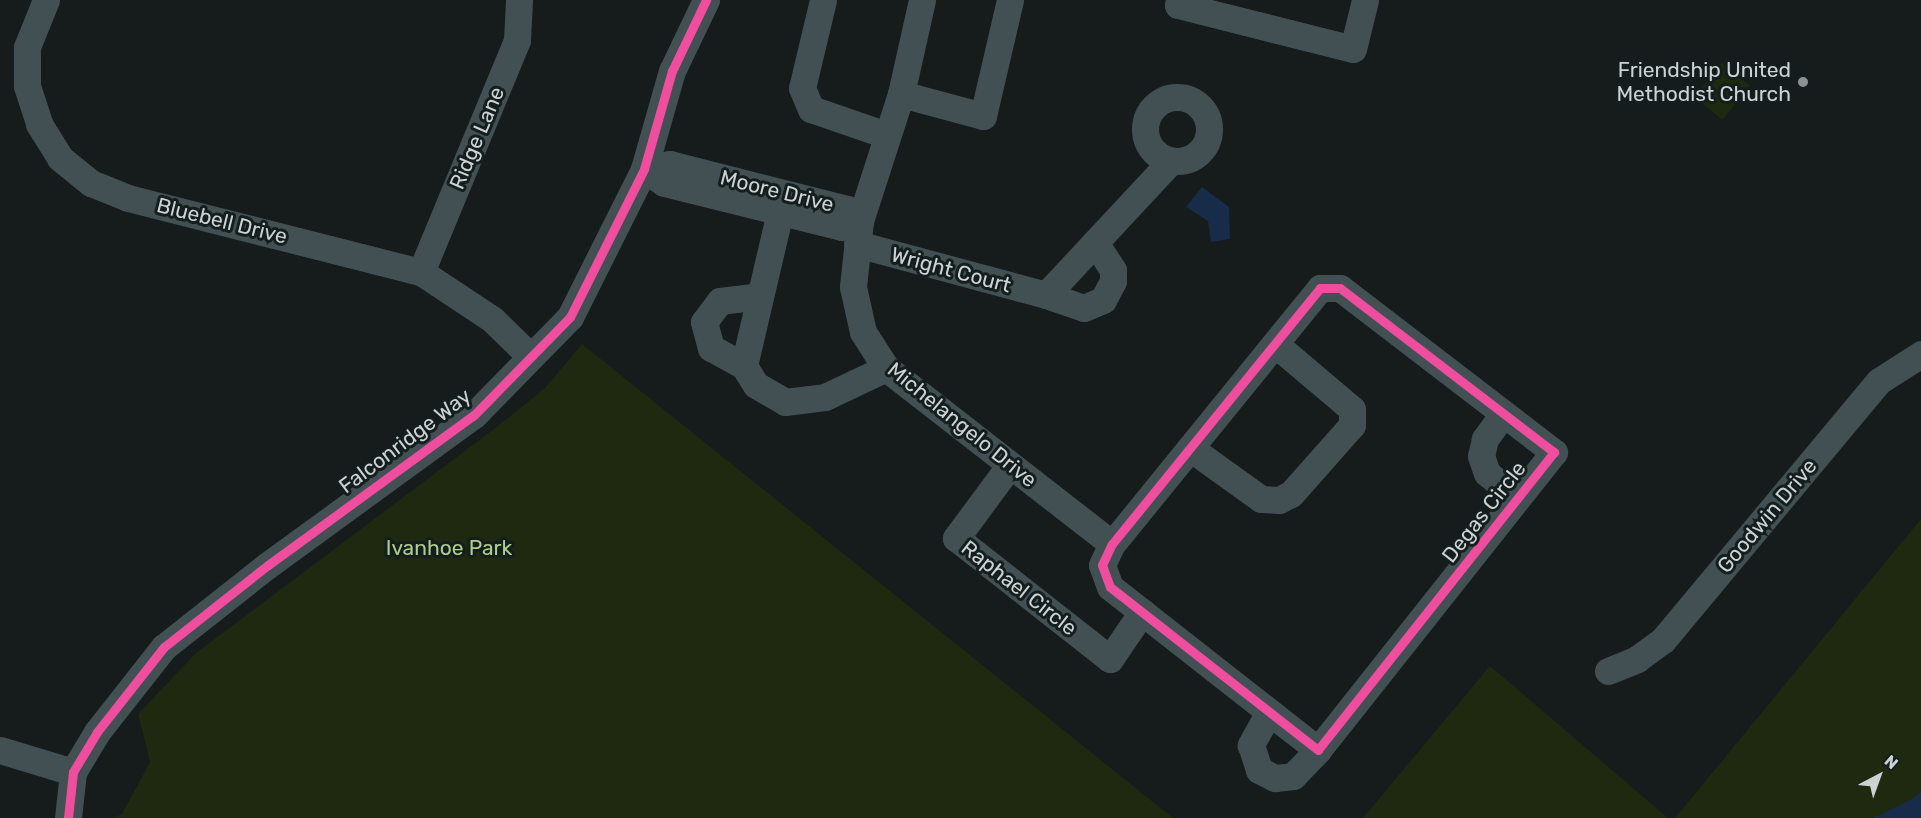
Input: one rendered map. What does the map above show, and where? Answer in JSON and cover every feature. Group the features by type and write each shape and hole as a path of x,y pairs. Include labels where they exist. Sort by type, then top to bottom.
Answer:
{"street":[{"name":"Bluebell Drive","path":"46,0 27,47 27,86 39,124 60,158 91,183 128,198 421,272 492,320 531,357"},
{"name":"Ridge Lane","path":"421,272 517,40 519,0"},
{"name":"Falconridge Way","path":"68,818 73,772 97,732 164,647 268,565 474,415 570,317 644,170 672,71 706,0"},
{"path":"823,0 802,88 811,110 886,135"},
{"name":"Michelangelo Drive","path":"922,0 901,94 886,135 859,232 853,287 863,332 886,368 1112,544"},
{"path":"901,94 983,116 1010,0"},
{"path":"1179,0 1178,5 1353,49 1365,0"},
{"path":"1046,295 1171,161"},
{"name":"Moore Drive","path":"644,170 670,164 846,208 859,232"},
{"name":"Moore Drive","path":"644,170 664,183 859,232"},
{"path":"744,366 780,212"},
{"name":"Wright Court","path":"859,232 1084,308 1103,300 1110,291 1113,270 1095,242"},
{"name":"Degas Circle","path":"1269,712 1251,745 1253,763 1259,770 1275,778 1293,776 1318,750 1554,452 1340,288 1320,288 1112,544 1102,566 1110,587 1318,750"},
{"path":"760,296 720,301 704,322 703,331 711,348 744,366 756,385 785,402 825,397 886,368"},
{"path":"1190,448 1261,499 1279,500 1291,494 1352,425 1352,409 1275,344"},
{"name":"Goodwin Drive","path":"1608,671 1637,658 1663,640 1879,381 1921,354"},
{"name":"Degas Circle","path":"1503,414 1485,439 1481,456 1487,473 1517,498"},
{"name":"Raphael Circle","path":"1010,465 956,538 1110,658 1142,612"},
{"path":"0,750 73,772"}],"green space":[{"path":"1722,63 1750,86 1722,120 1694,97"},
{"name":"Ivanhoe Park","path":"582,344 1173,818 113,818 122,814 150,762 138,714 196,653 498,426 545,388"},
{"path":"1921,519 1921,818 1675,818"},
{"path":"1490,666 1668,818 1363,818"}],"water":[{"path":"1202,187 1229,207 1230,239 1211,242 1208,221 1186,207"},
{"path":"1921,791 1921,818 1873,818 1914,798"}],"cycle path":[{"path":"68,818 73,772 97,732 164,647 268,565 474,415 570,317 644,169 672,71 706,0"},
{"path":"1320,288 1340,288 1554,452 1318,750 1110,587 1102,565 1112,544 1320,288"}],"place":[{"name":"Friendship United Methodist Church","path":"1803,82"}]}
